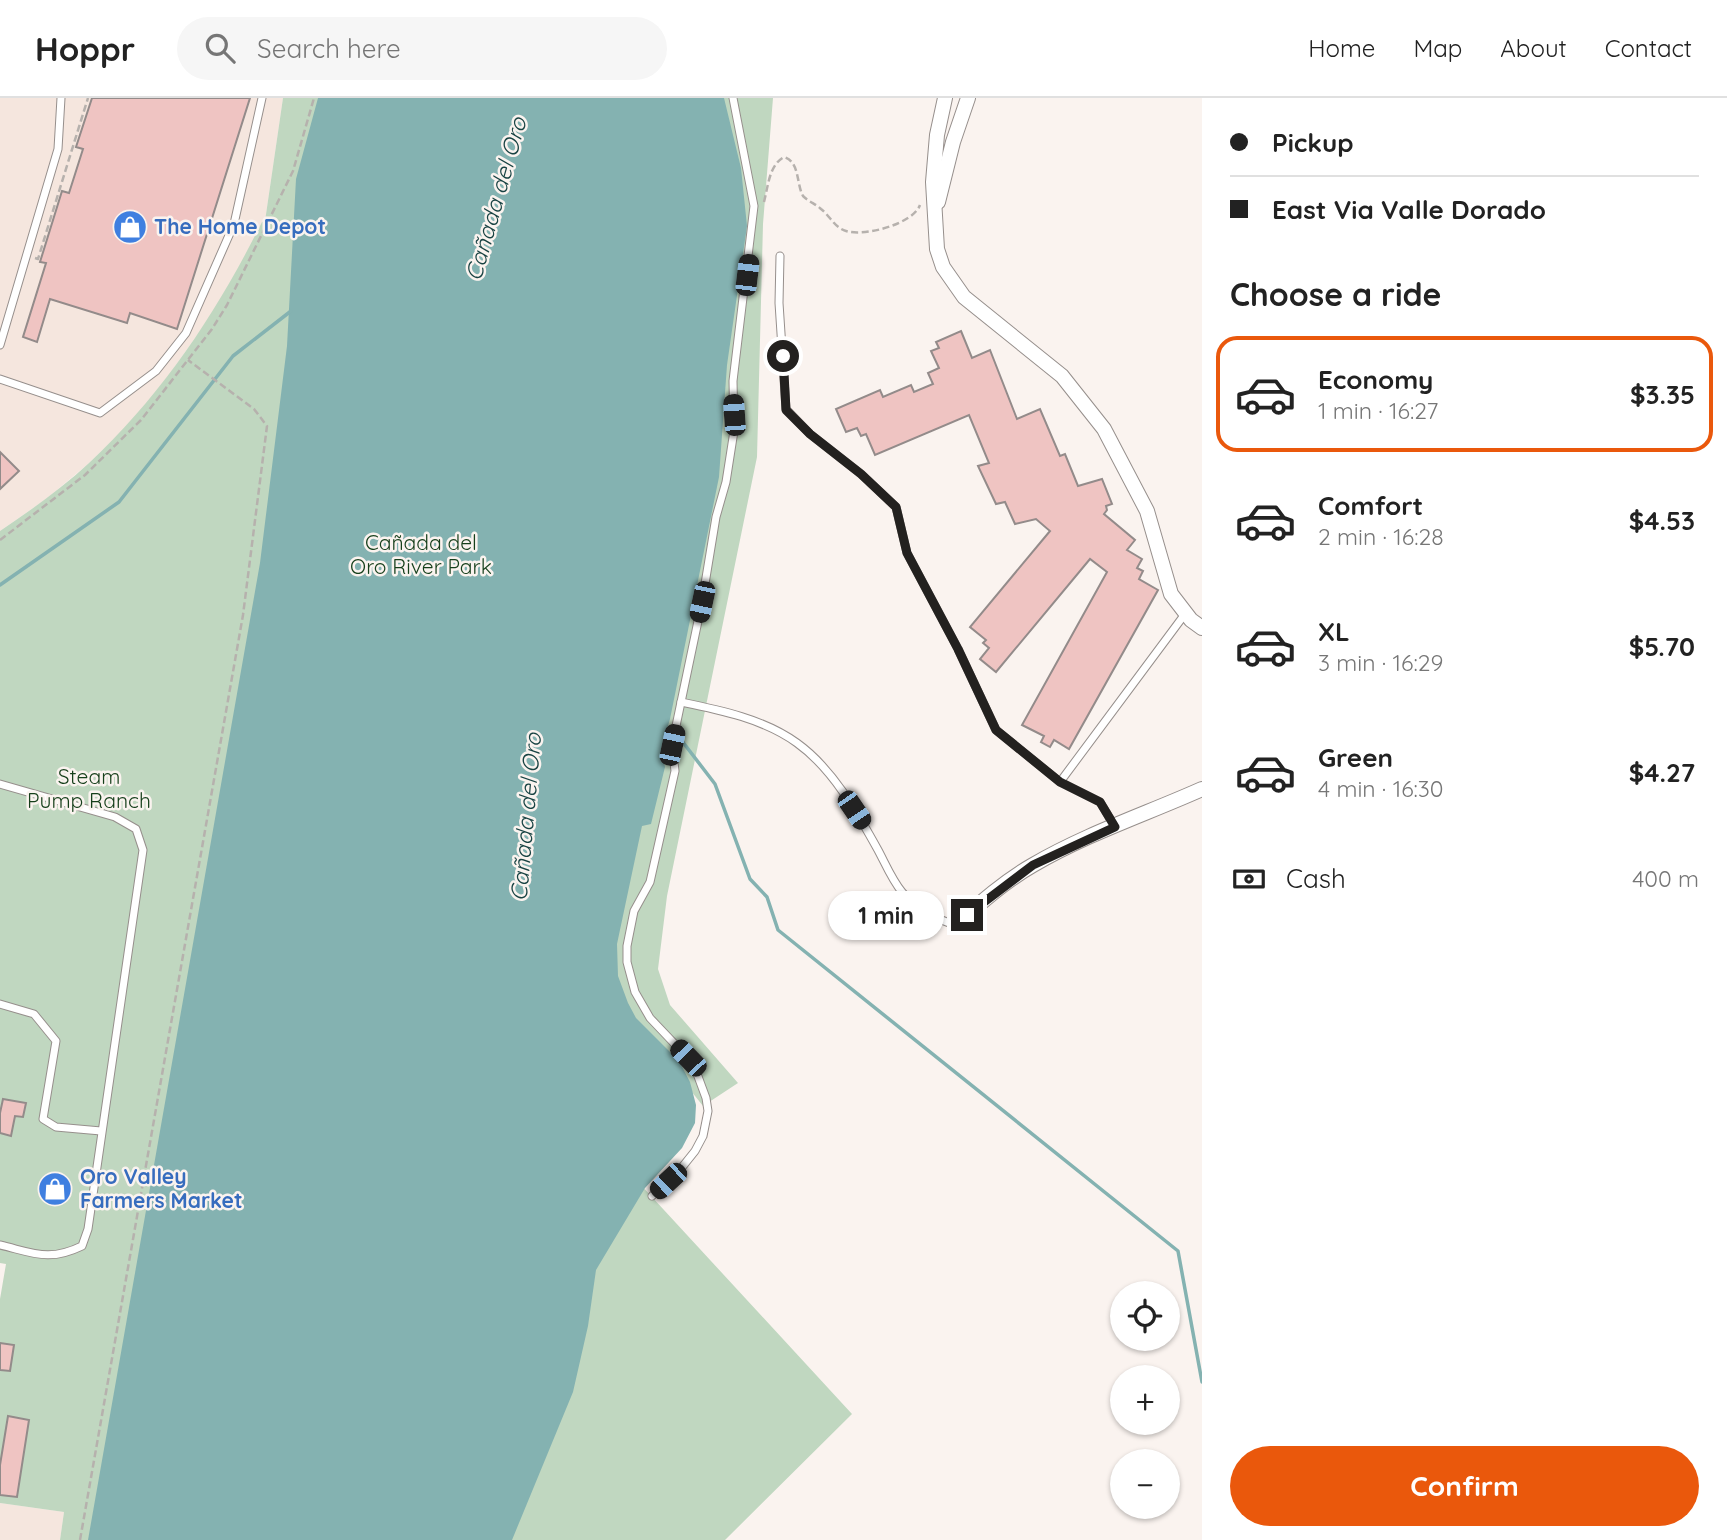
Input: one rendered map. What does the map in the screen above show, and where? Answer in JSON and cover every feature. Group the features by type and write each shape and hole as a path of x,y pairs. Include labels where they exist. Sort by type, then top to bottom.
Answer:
{"street":[{"path":"945,98 933,183 937,249 952,284 964,297 1062,376 1104,429 1147,511 1171,594 1185,614 1202,628"},
{"path":"936,210 953,142 968,98"},
{"path":"956,925 979,904 1033,865 1202,789"}],"lane":[{"path":"0,345 58,149 61,98"},
{"path":"0,379 100,413 156,371 187,334 233,224 262,98"},
{"path":"652,1196 684,1167 695,1151 703,1136 708,1111 696,1070 642,1006 630,978 626,946 634,911 650,882 675,771 672,745 702,602 733,431 733,381 754,206 733,98"},
{"path":"780,257 779,303 786,410 810,434 861,474 896,507 907,553 958,649 996,730 1060,782 1100,802 1115,827"},
{"path":"1060,782 1185,614"},
{"path":"681,702 771,727 798,743 827,771 867,830 900,890 917,907 938,920 956,925"},
{"path":"0,785 116,817 136,829 143,850 120,1021 88,1228 82,1246 65,1254 48,1257 0,1245"},
{"path":"0,1004 34,1014 56,1041 43,1119 56,1127 101,1131"}],"path":[{"path":"25,256 38,259 88,98"},
{"path":"0,540 85,475 141,420 188,360 227,305 293,170 314,98"},
{"path":"764,204 772,170 776,162 784,158 790,159 795,166 803,196 822,209 842,230 850,233 878,230 909,219 919,209 921,202"},
{"path":"80,1540 243,615 267,426 245,402 188,360"}],"shaded area":[{"path":"0,98 283,98 265,221 214,311 157,392 118,435 46,499 0,531"},
{"path":"0,1503 64,1512 60,1540 0,1540"}],"green space":[{"name":"Cañada del Oro River Park","path":"283,98 773,98 763,224 757,457 667,896 658,969 670,1005 738,1083 703,1106 598,974 570,1108 852,1414 725,1540 60,1540 64,1512 0,1503 0,1299 6,1264 0,1263 0,531 68,482 116,437 164,380 207,320 265,221"}],"water":[{"name":"Cañada del Oro River Park","path":"318,98 724,98 741,168 747,226 727,365 719,477 670,719 661,750 665,767 651,824 642,826 617,944 618,976 628,1003 636,1018 679,1061 690,1082 696,1105 695,1123 682,1148 645,1188 596,1270 588,1326 573,1392 512,1540 88,1540 260,563 287,346 296,179"}],"building":[{"name":"The Home Depot","path":"92,98 250,98 177,329 130,313 127,323 50,299 37,342 23,337 46,263 40,262 62,191 69,193 83,149 76,147"},
{"path":"961,331 972,358 990,350 1017,419 1040,409 1060,456 1065,454 1078,486 1102,479 1112,504 1106,506 1104,514 1135,540 1127,550 1142,559 1137,568 1143,571 1139,579 1158,590 1069,749 1054,740 1050,747 1041,742 1044,736 1022,725 1107,572 1090,559 996,672 980,659 989,648 983,643 986,640 970,627 1050,531 1036,519 1015,524 1005,502 996,504 978,466 989,463 969,415 875,455 866,434 861,436 857,428 846,432 836,409 880,390 883,397 911,385 914,392 933,384 928,373 939,368 931,351 939,348 936,342"},
{"path":"0,452 19,471 0,489"},
{"path":"3,1099 26,1103 23,1117 15,1116 11,1136 0,1133"},
{"path":"0,1343 14,1345 10,1371 0,1370"},
{"path":"8,1416 29,1420 17,1497 0,1495 0,1465"}],"waterway":[{"path":"0,585 119,502 233,356 291,311"},
{"path":"682,741 715,784 750,879 767,897 778,930 1178,1251 1202,1382"}],"place":[{"name":"The Home Depot","path":"130,227"},
{"name":"Oro Valley Farmers Market","path":"55,1189"}],"route":[{"path":"783,356 786,410 810,434 861,474 896,507 907,553 958,649 996,730 1060,782 1100,802 1115,827 1033,865 967,915"}],"water label":[{"name":"Cañada del Oro","path":"496,199"},
{"name":"Cañada del Oro","path":"526,817"}],"park label":[{"name":"Steam Pump Ranch","path":"89,789"}]}
